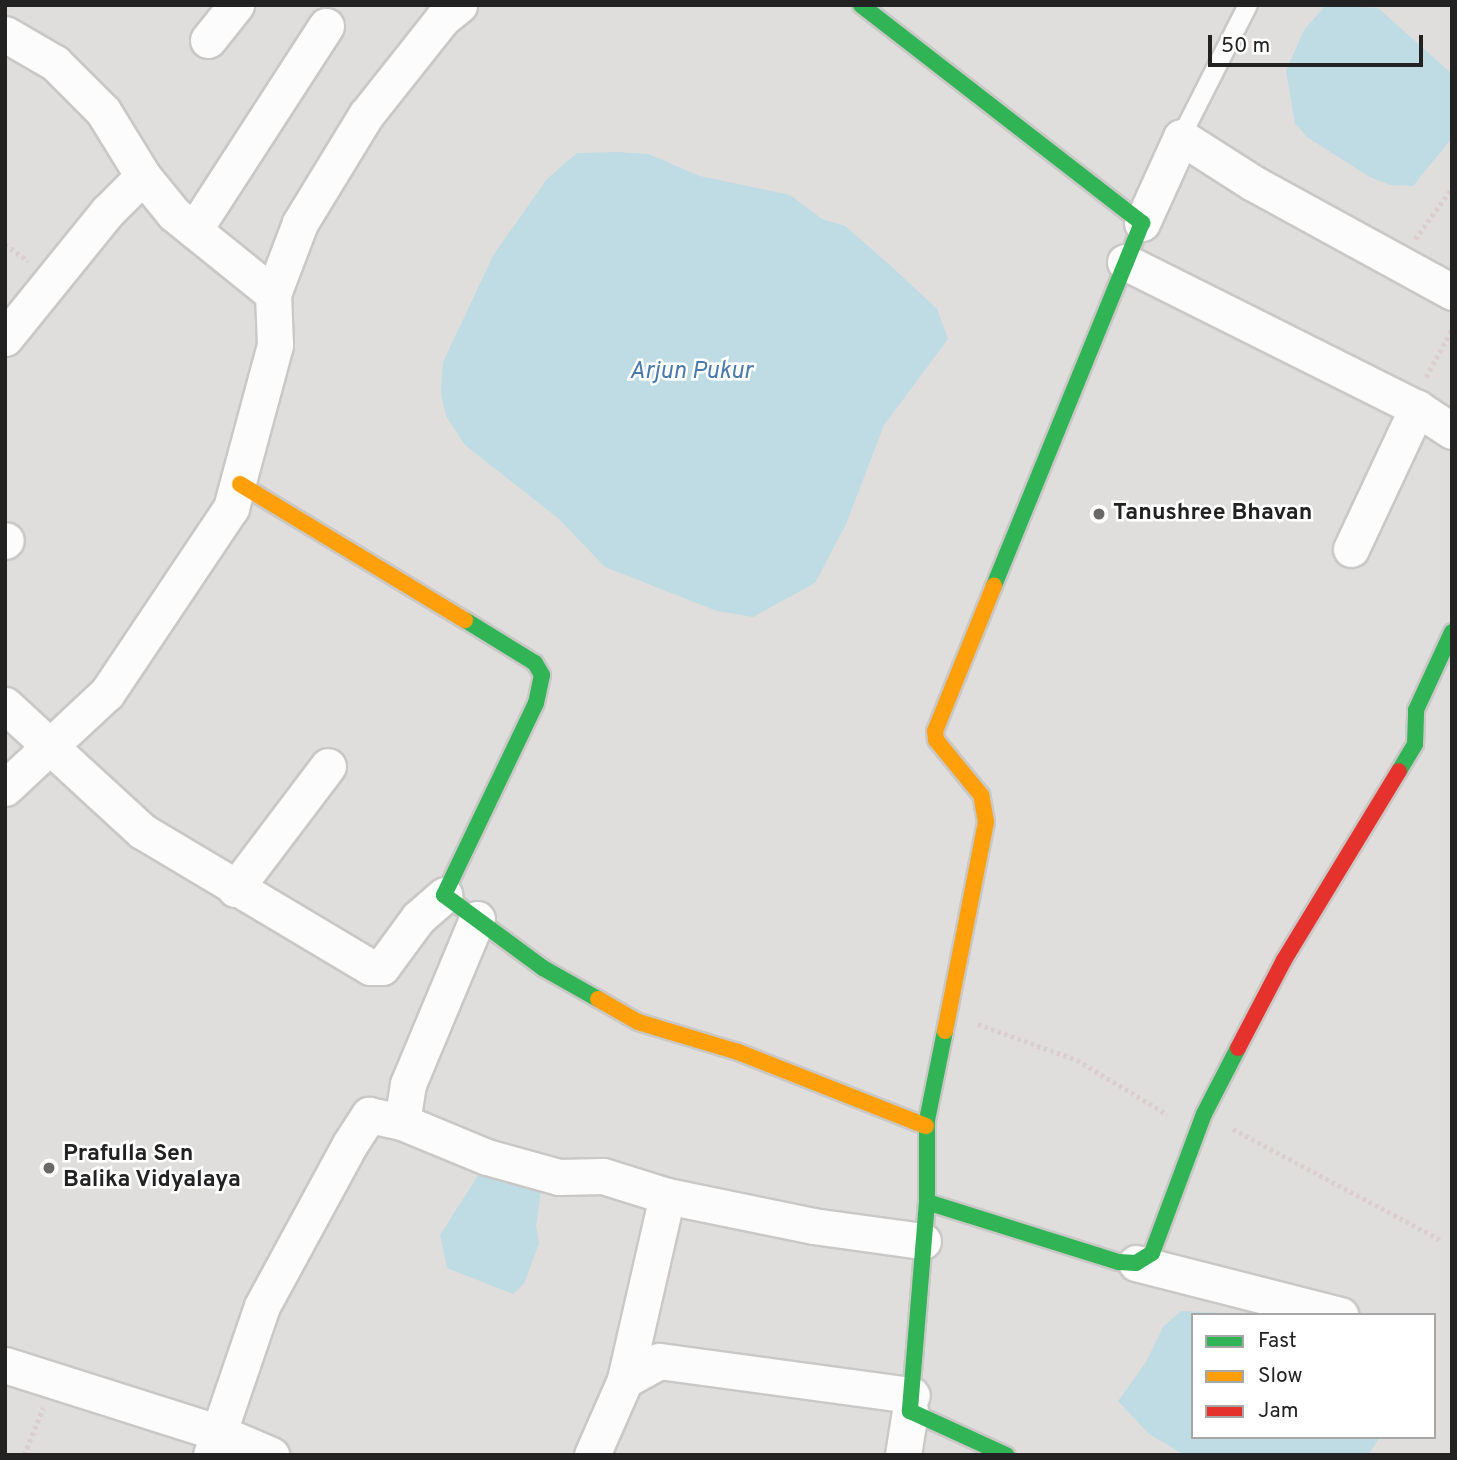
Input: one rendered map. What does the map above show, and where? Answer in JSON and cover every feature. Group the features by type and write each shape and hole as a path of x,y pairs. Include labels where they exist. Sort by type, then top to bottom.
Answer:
{"street":[{"path":"208,40 236,5"},
{"path":"861,5 1142,223"},
{"path":"5,788 107,693 211,540 240,484 247,439 275,345 274,294 300,223 366,115 441,10"},
{"path":"194,230 326,26"},
{"path":"5,34 55,63 103,111 134,155 143,176 194,230 274,294"},
{"path":"903,1455 911,1403 927,1202 926,1126 986,815 981,794 936,740 936,723 1125,262 1181,138 1253,183 1452,292"},
{"path":"5,338 59,269 143,176"},
{"path":"1125,262 1414,407 1452,432"},
{"path":"1351,549 1414,407"},
{"path":"5,705 52,744 111,805 142,831 235,889 370,967 382,967 418,918 444,895 536,704 542,675 535,663 240,484"},
{"path":"1136,1263 1152,1253 1204,1114 1284,960 1415,744 1416,710 1452,632"},
{"path":"235,889 328,766"},
{"path":"444,895 543,968 638,1021 738,1052 926,1126"},
{"path":"402,1122 408,1084 477,919"},
{"path":"216,1444 261,1306 350,1144 369,1115 402,1122 487,1157 559,1177 603,1176 667,1196 813,1226 923,1241"},
{"path":"592,1455 625,1380 667,1196"},
{"path":"927,1202 1119,1262 1136,1263 1332,1313"},
{"path":"625,1380 659,1361 911,1403 1006,1455"},
{"path":"5,1365 216,1444 271,1455"}],"lane":[{"path":"1181,138 1248,5"}],"path":[{"path":"1398,262 1452,188"},
{"path":"1414,407 1452,329"},
{"path":"948,1013 1077,1060 1197,1133"},
{"path":"1204,1114 1441,1241"},
{"path":"24,1455 54,1382"}],"shaded area":[{"path":"5,5 1452,5 1452,1455 5,1455"}],"water":[{"path":"1326,5 1378,8 1452,74 1452,138 1413,186 1390,185 1370,177 1307,137 1295,123 1286,71 1304,30"},
{"name":"Arjun Pukur","path":"577,153 648,154 700,176 790,195 822,219 845,226 937,309 948,339 884,425 846,524 815,583 753,617 717,611 605,567 559,519 465,445 446,416 441,393 443,362 494,254 547,179"},
{"path":"486,1163 542,1181 536,1226 539,1243 524,1284 513,1294 447,1268 440,1235"},
{"path":"1181,1311 1219,1313 1191,1313 1191,1439 1379,1439 1368,1455 1185,1455 1149,1434 1118,1401 1146,1362 1163,1327"}],"traffic: fast":[{"path":"861,5 1142,223 994,586"},
{"path":"465,620 535,663 542,675 536,703 444,895 543,968 598,999"},
{"path":"1399,771 1415,744 1416,710 1452,632"},
{"path":"945,1031 927,1120 927,1202 910,1411 1006,1455"},
{"path":"927,1202 1119,1262 1136,1263 1152,1253 1204,1114 1238,1048"}],"traffic: slow":[{"path":"240,484 465,620"},
{"path":"945,1031 986,822 981,795 936,740 935,731 994,586"},
{"path":"598,999 638,1022 738,1052 926,1126"}],"traffic: jam":[{"path":"1238,1048 1284,960 1399,771"}],"place":[{"name":"Tanushree Bhavan","path":"1099,514"},
{"name":"Prafulla Sen Balika Vidyalaya","path":"49,1168"}]}
